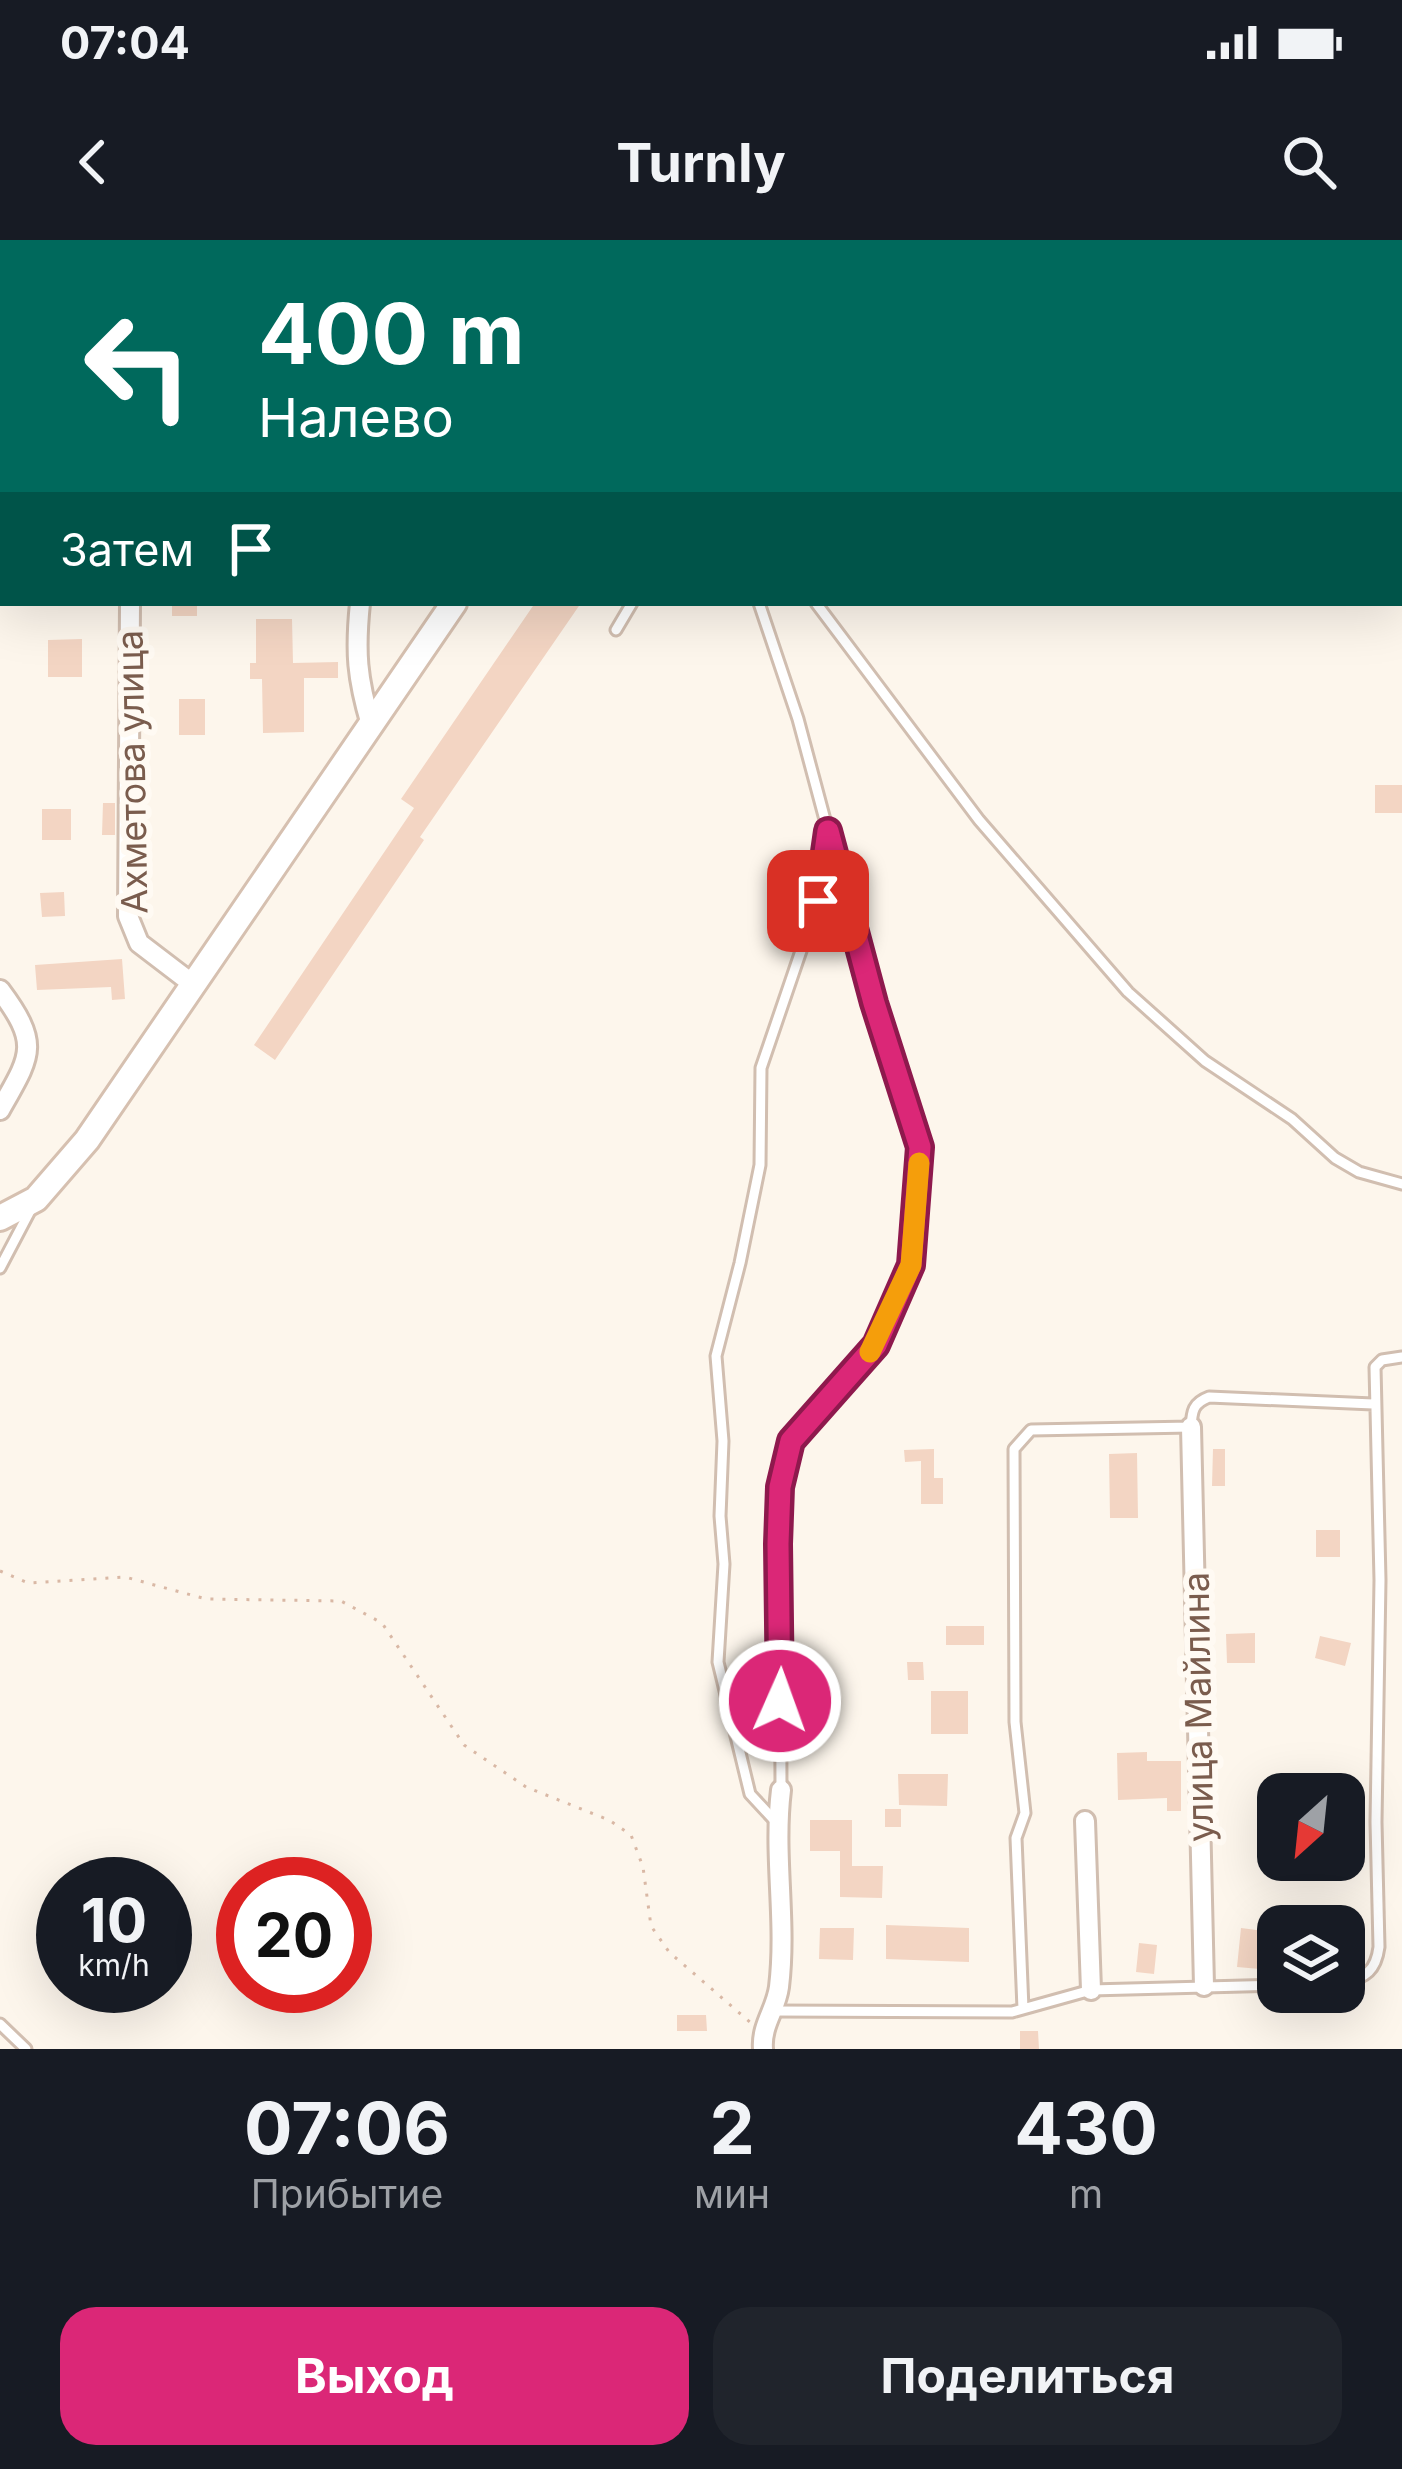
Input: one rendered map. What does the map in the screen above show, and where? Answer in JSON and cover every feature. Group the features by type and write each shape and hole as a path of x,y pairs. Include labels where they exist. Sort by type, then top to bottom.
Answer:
{"street":[{"name":"Ахметова улица","path":"130,606 128,916 139,943 194,985"},
{"path":"360,606 357,680 371,725"},
{"path":"0,1218 36,1199 87,1140 452,606"},
{"path":"0,990 16,1011 30,1048 28,1061 0,1110"},
{"name":"улица Майлина","path":"1191,1427 1204,1986"},
{"path":"763,2041 774,2011 784,1904 777,1823 781,1790"},
{"path":"1085,1821 1091,1990"}],"lane":[{"path":"616,630 630,606"},
{"path":"760,606 798,719 874,1003 920,1147 911,1265 876,1345 791,1441 780,1487 781,1790"},
{"path":"818,606 979,820 1128,992 1205,1060 1292,1119 1335,1158 1359,1172 1402,1184"},
{"path":"777,1823 750,1794 718,1662 724,1564 719,1516 723,1441 716,1356 760,1165 761,1068 818,901 828,831"},
{"path":"0,1268 36,1199"},
{"path":"1365,1976 1377,1962 1379,1947 1375,1367 1382,1360 1402,1357"},
{"path":"1023,2009 1016,1838 1024,1813 1016,1722 1014,1448 1031,1430 1191,1427 1192,1410 1209,1397 1373,1404"},
{"path":"774,2011 1023,2009 1091,1990 1257,1985"},
{"path":"0,2024 26,2049"}],"path":[{"path":"0,1571 28,1583 125,1577 206,1599 341,1601 382,1623 464,1745 526,1787 609,1820 632,1835 643,1867 652,1926 669,1952 763,2041"}],"building":[{"path":"172,606 197,606 197,616 172,616"},
{"path":"533,606 579,606 275,1060 254,1045 414,808 401,799"},
{"path":"256,619 292,619 293,663 338,662 338,678 304,678 304,732 263,733 262,679 250,679 250,663 256,663"},
{"path":"82,639 82,677 48,677 48,640"},
{"path":"179,699 205,699 205,735 179,735"},
{"path":"1375,785 1402,785 1402,813 1375,813"},
{"path":"103,803 115,803 115,835 102,835"},
{"path":"42,809 71,809 71,840 42,840"},
{"path":"64,892 65,916 42,917 40,893"},
{"path":"122,959 125,999 112,1000 111,987 37,990 35,965"},
{"path":"934,1449 934,1478 943,1478 943,1504 921,1504 921,1461 905,1462 904,1450"},
{"path":"1213,1449 1225,1449 1225,1486 1212,1486"},
{"path":"1137,1453 1138,1518 1110,1518 1109,1454"},
{"path":"1316,1530 1340,1530 1340,1557 1316,1557"},
{"path":"946,1626 984,1626 984,1645 946,1645"},
{"path":"1255,1633 1255,1663 1227,1663 1226,1634"},
{"path":"1320,1636 1351,1643 1345,1666 1315,1658"},
{"path":"907,1662 923,1662 924,1680 908,1680"},
{"path":"931,1691 968,1691 968,1734 931,1734"},
{"path":"1147,1752 1147,1761 1181,1761 1181,1811 1167,1811 1167,1798 1118,1800 1117,1753"},
{"path":"898,1774 948,1774 947,1806 899,1805"},
{"path":"885,1809 901,1809 901,1827 885,1827"},
{"path":"810,1820 852,1820 852,1866 883,1866 882,1898 840,1897 840,1851 810,1851"},
{"path":"886,1925 969,1928 969,1962 886,1959"},
{"path":"820,1928 854,1928 853,1960 819,1959"},
{"path":"1241,1928 1257,1930 1257,1969 1237,1967"},
{"path":"1139,1943 1157,1945 1154,1974 1136,1972"},
{"path":"677,2015 706,2015 707,2031 677,2031"},
{"path":"1020,2031 1038,2031 1039,2049 1020,2049"}],"slow traffic":[{"path":"870,1352 911,1265 919,1163"}],"route":[{"path":"780,1701 780,1487 791,1441 876,1345 911,1265 920,1147 874,1003 828,831 818,901"}]}
